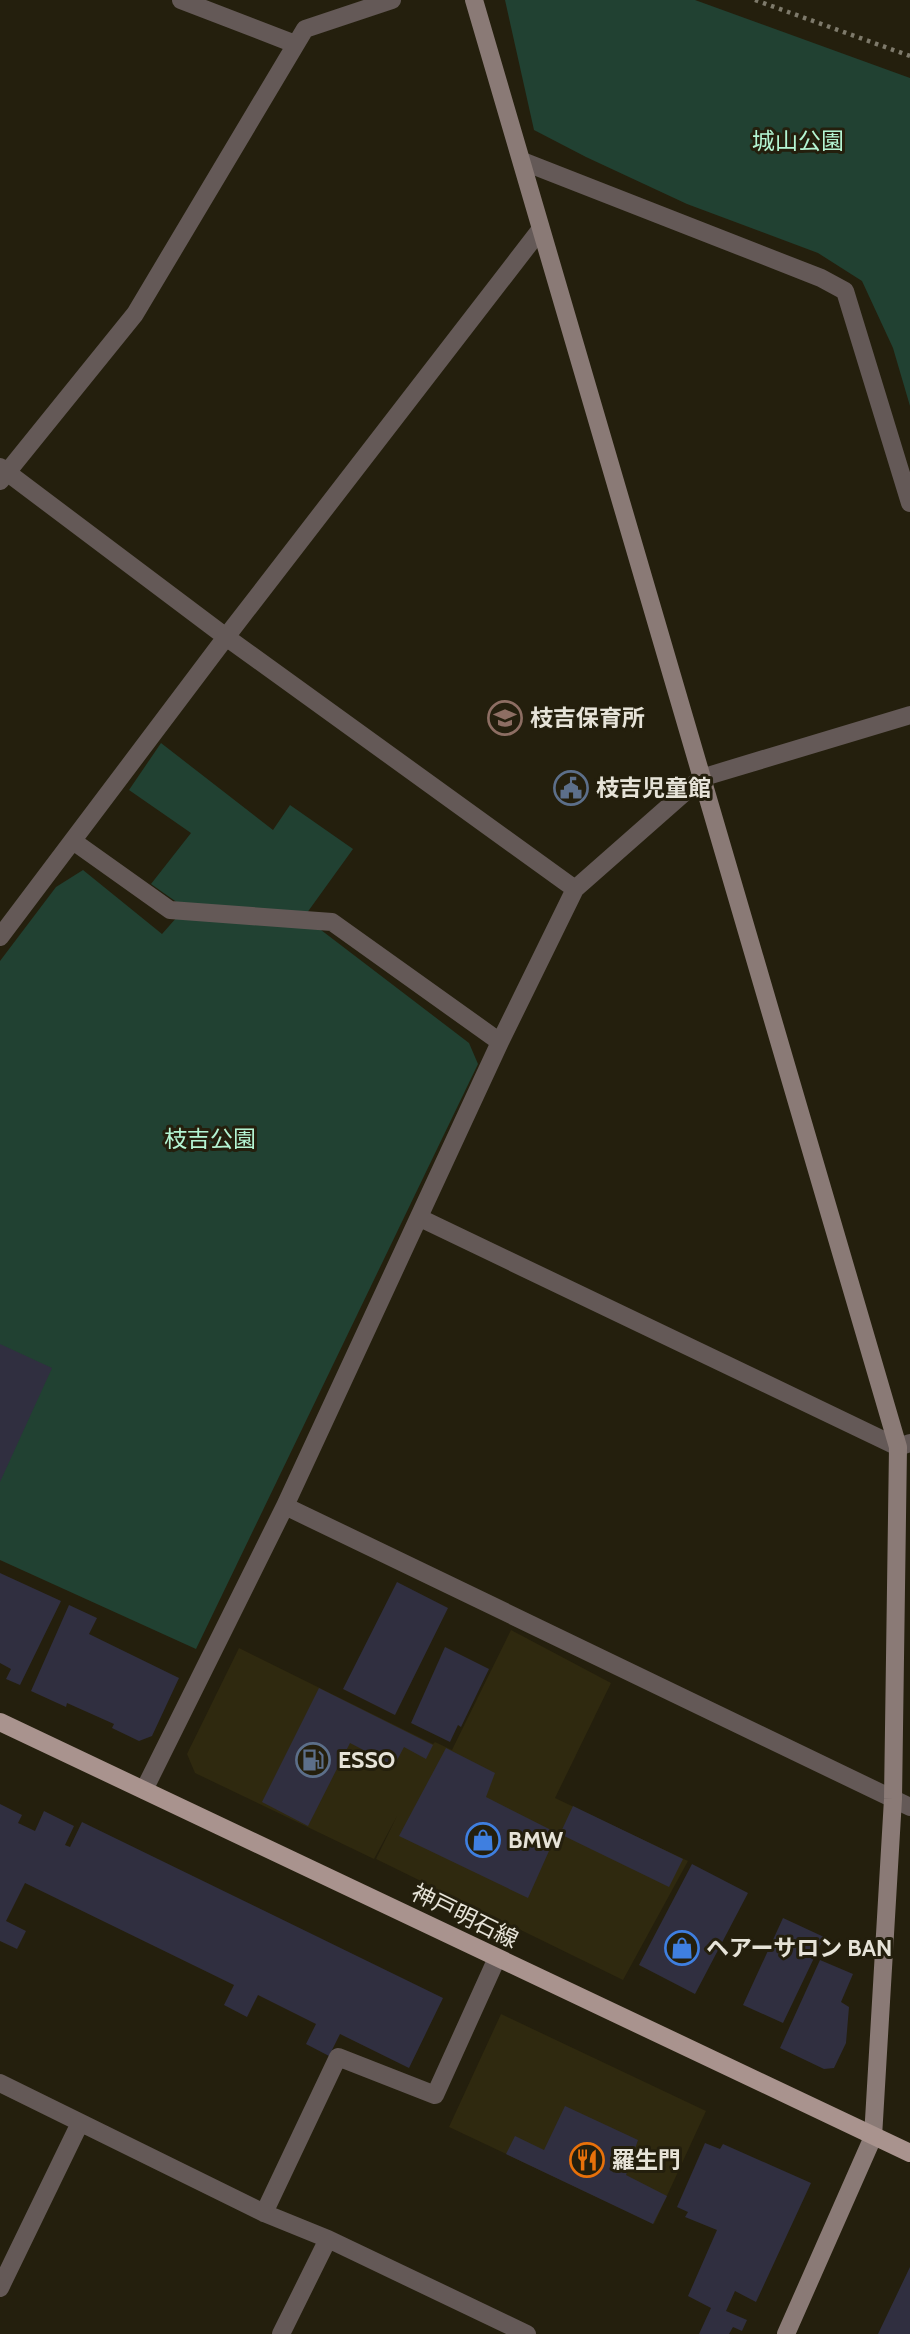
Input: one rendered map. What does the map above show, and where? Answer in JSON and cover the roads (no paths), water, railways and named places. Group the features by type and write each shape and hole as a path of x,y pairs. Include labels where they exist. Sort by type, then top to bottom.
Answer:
{"main road":[{"name":"神戸明石線","path":"0,1722 910,2153"}],"street":[{"path":"181,0 295,44"},
{"path":"391,0 305,29 135,314 2,473 575,890"},
{"path":"474,0 701,778 904,1445 893,1799 873,2137 786,2334"},
{"path":"522,161 821,278 845,291 910,503"},
{"path":"0,937 226,637 540,230"},
{"path":"145,1790 285,1506 500,1042 575,890 701,778 910,715"},
{"path":"73,841 170,910 332,922 500,1042"},
{"path":"420,1218 904,1445"},
{"path":"285,1506 910,1807"},
{"path":"264,2213 338,2057 435,2095 497,1958"},
{"path":"0,2083 264,2213 328,2239 527,2334"},
{"path":"0,2288 80,2123"},
{"path":"281,2334 328,2239"}],"place":[{"name":"枝吉保育所","path":"505,718"},
{"name":"枝吉児童館","path":"571,788"},
{"name":"ESSO","path":"313,1760"},
{"name":"BMW","path":"483,1840"},
{"name":"ヘアーサロン BAN","path":"682,1948"},
{"name":"羅生門","path":"587,2160"}],"park label":[{"name":"城山公園","path":"798,141"},
{"name":"枝吉公園","path":"210,1139"}]}
